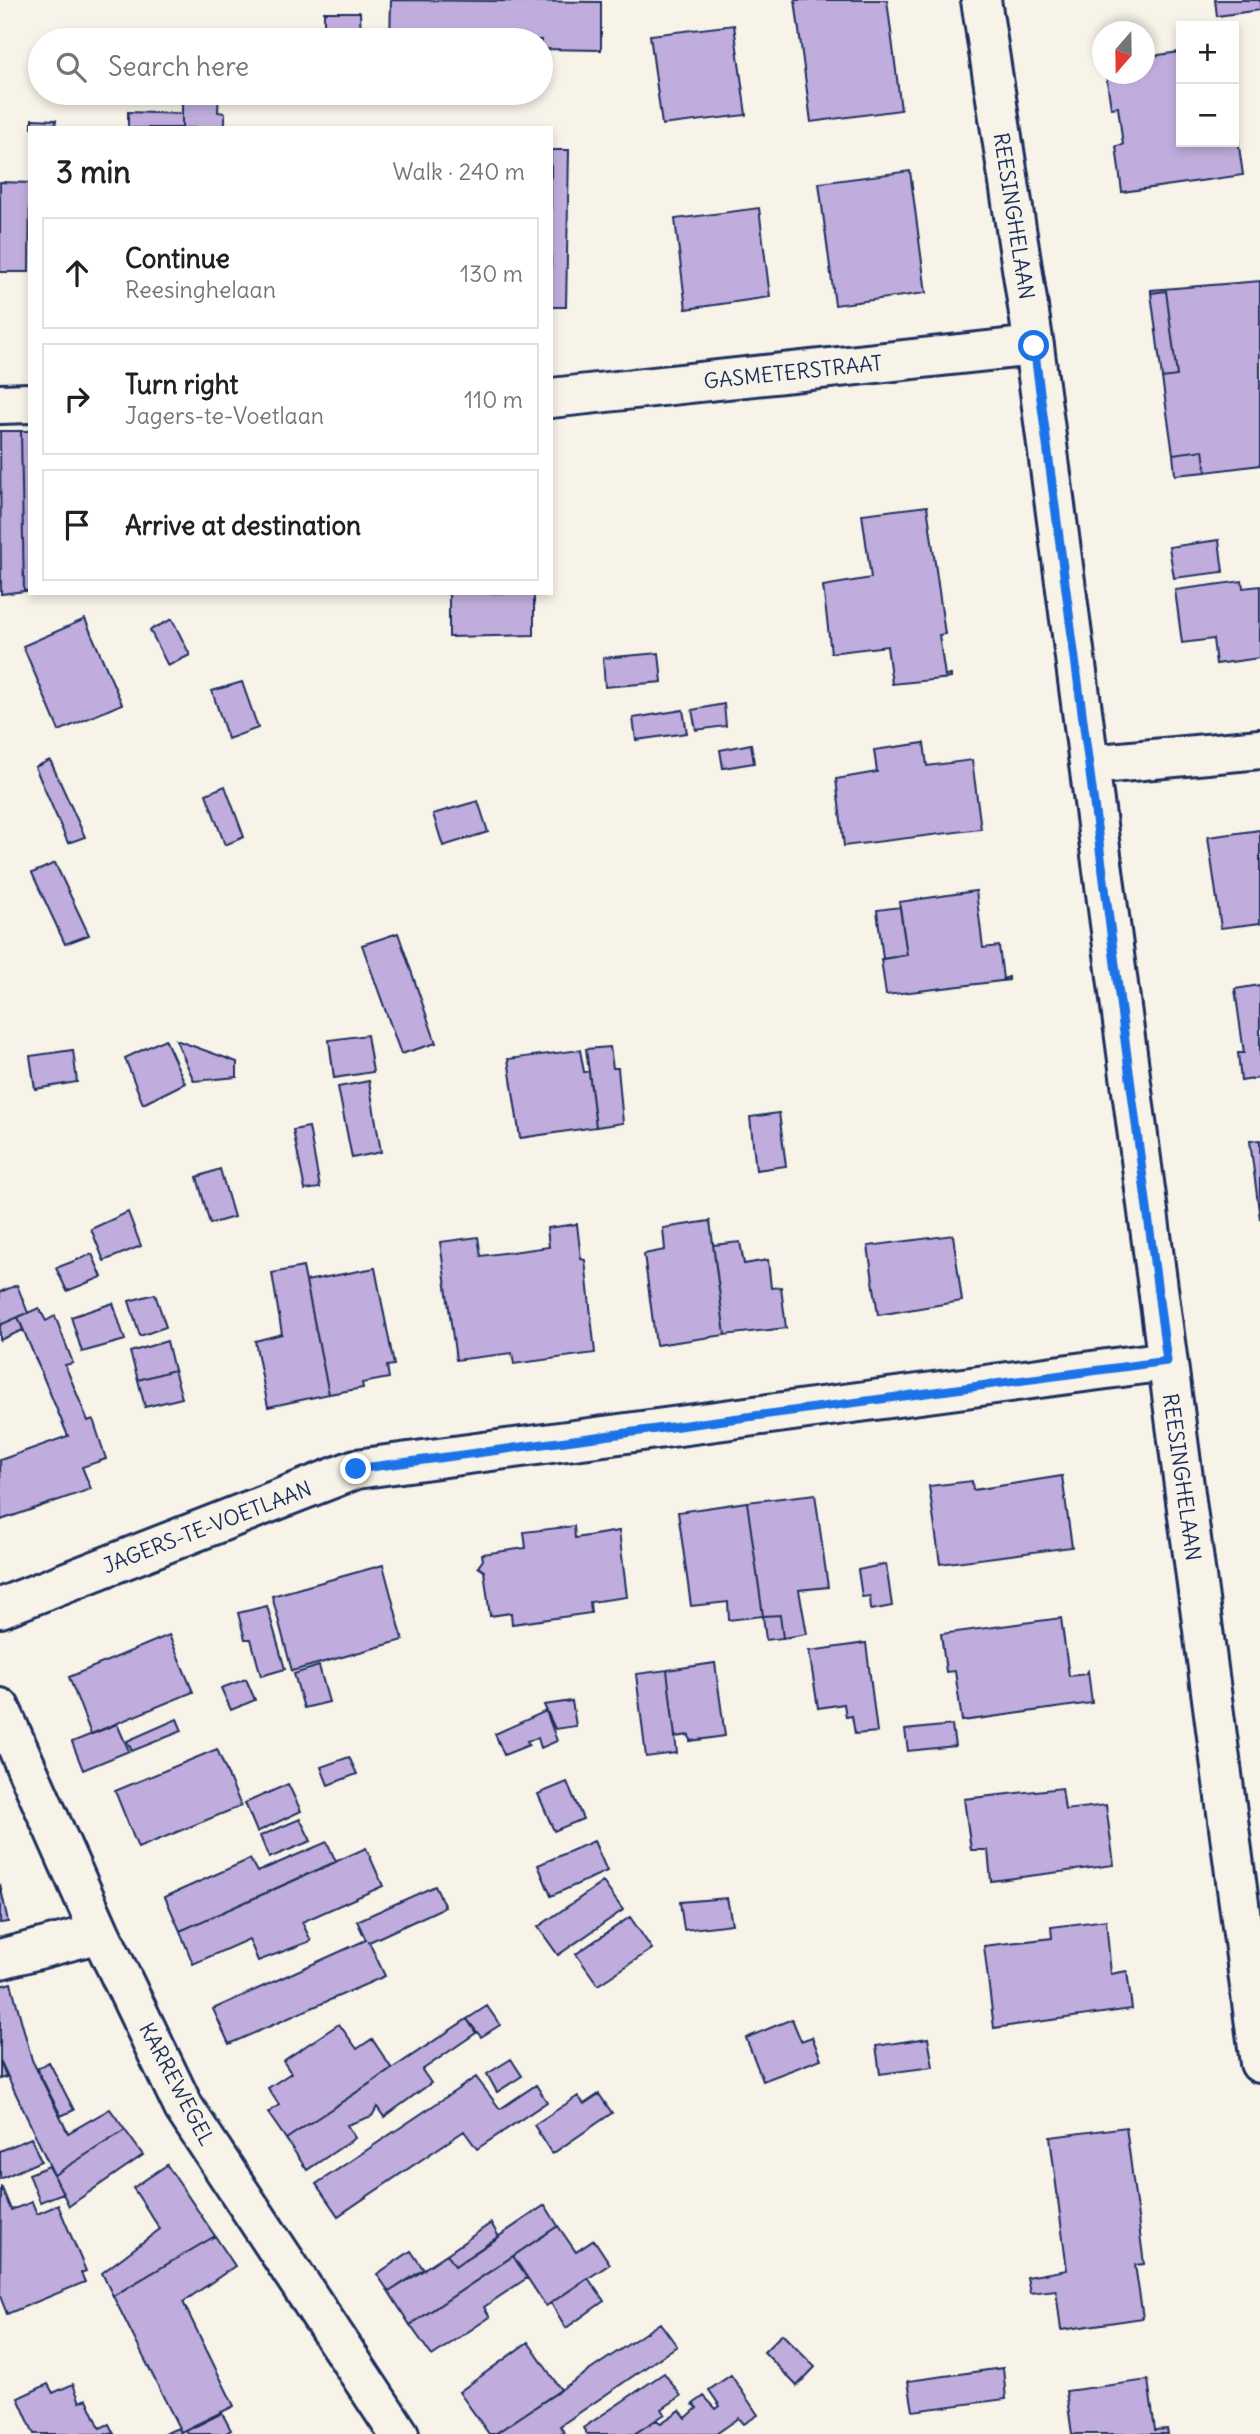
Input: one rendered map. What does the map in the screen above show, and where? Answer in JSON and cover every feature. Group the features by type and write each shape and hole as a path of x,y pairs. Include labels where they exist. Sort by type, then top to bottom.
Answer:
{"street":[{"name":"REESINGHELAAN","path":"981,0 1034,346 1260,2063"},
{"name":"GASMETERSTRAAT","path":"553,398 1034,346"},
{"path":"0,404 28,403"},
{"path":"1089,765 1260,749"},
{"name":"JAGERS-TE-VOETLAAN","path":"0,1608 356,1469 1167,1361"},
{"name":"KARREWEGEL","path":"0,1708 100,1933 184,2108 399,2434"},
{"path":"0,1959 100,1933"}],"building":[{"path":"391,0 601,2 601,50 553,49 553,28 390,28"},
{"path":"795,0 887,0 901,110 811,122"},
{"path":"1215,0 1260,0 1260,10 1217,16"},
{"path":"324,12 360,12 361,28 324,28"},
{"path":"734,25 746,115 662,125 650,35"},
{"path":"1176,53 1176,147 1239,146 1243,175 1122,192 1116,146 1123,145 1118,107 1111,108 1107,84 1155,84 1155,55"},
{"path":"182,105 218,105 218,112 225,113 225,126 182,126"},
{"path":"128,112 182,114 182,126 128,126"},
{"path":"32,119 56,120 55,126 32,126"},
{"path":"553,150 569,150 566,307 553,307"},
{"path":"910,171 926,293 835,305 819,183"},
{"path":"0,182 28,183 28,272 0,272"},
{"path":"759,208 770,297 686,309 675,219"},
{"path":"1260,281 1260,465 1206,472 1203,450 1173,454 1162,378 1177,376 1166,291 1151,293 1151,290"},
{"path":"1166,291 1177,376 1162,378 1151,293"},
{"path":"0,431 21,431 24,591 1,594"},
{"path":"21,431 28,431 28,591 24,591"},
{"path":"1203,450 1206,472 1175,475 1173,454"},
{"path":"927,506 945,634 939,635 945,676 951,675 951,678 892,684 887,646 831,653 823,586 871,578 862,514"},
{"path":"1219,540 1223,572 1174,578 1169,547"},
{"path":"1242,581 1243,588 1260,586 1260,658 1216,664 1213,639 1182,643 1175,590"},
{"path":"449,595 534,595 534,635 449,637"},
{"path":"85,619 122,704 59,731 23,646"},
{"path":"172,619 190,655 168,666 150,630"},
{"path":"659,653 662,682 605,687 603,658"},
{"path":"242,682 258,728 228,739 212,691"},
{"path":"724,704 726,726 696,730 692,710"},
{"path":"683,710 687,733 636,740 633,718"},
{"path":"924,743 927,766 972,760 981,829 844,846 836,779 877,772 874,750"},
{"path":"751,744 754,763 723,768 720,750"},
{"path":"50,760 85,837 68,843 35,767"},
{"path":"225,786 244,837 225,845 206,794"},
{"path":"478,801 488,832 443,846 433,814"},
{"path":"1260,830 1260,923 1221,928 1208,837"},
{"path":"55,863 89,935 65,944 32,873"},
{"path":"976,891 983,948 999,946 1003,979 1009,977 1009,980 886,995 881,959 907,955 899,902"},
{"path":"900,907 907,955 883,959 877,910"},
{"path":"398,933 436,1043 401,1054 362,945"},
{"path":"1260,985 1260,1078 1241,1081 1238,1053 1244,1053 1235,989"},
{"path":"367,1035 373,1072 334,1078 329,1040"},
{"path":"165,1039 185,1083 143,1104 125,1058"},
{"path":"176,1040 237,1062 237,1077 194,1081"},
{"path":"610,1047 613,1068 618,1068 623,1123 596,1127 586,1049"},
{"path":"73,1050 77,1082 35,1089 30,1056"},
{"path":"580,1050 584,1072 589,1071 596,1127 520,1138 508,1059"},
{"path":"369,1081 381,1152 352,1158 338,1087"},
{"path":"779,1113 786,1166 756,1170 750,1117"},
{"path":"309,1127 320,1188 305,1190 293,1130"},
{"path":"1260,1140 1260,1219 1250,1141"},
{"path":"220,1169 234,1217 210,1224 197,1177"},
{"path":"128,1212 141,1246 104,1261 91,1229"},
{"path":"710,1221 725,1335 656,1345 644,1254 665,1250 663,1228"},
{"path":"577,1224 581,1259 585,1260 595,1353 514,1364 512,1353 456,1360 440,1242 478,1237 481,1256 549,1247 547,1228"},
{"path":"953,1235 962,1301 878,1315 868,1246"},
{"path":"740,1242 744,1264 768,1260 771,1288 781,1287 786,1328 725,1335 713,1245"},
{"path":"92,1254 102,1277 67,1291 56,1268"},
{"path":"303,1267 329,1394 268,1407 255,1341 282,1334 272,1273"},
{"path":"375,1268 394,1365 387,1366 389,1378 362,1383 363,1388 329,1394 306,1281"},
{"path":"17,1285 28,1313 0,1325 0,1292"},
{"path":"155,1294 166,1327 140,1336 129,1301"},
{"path":"113,1303 125,1340 82,1352 71,1317"},
{"path":"39,1308 46,1321 55,1316 73,1363 65,1365 88,1421 93,1419 106,1459 82,1467 91,1489 1,1520 0,1460 68,1436 18,1317"},
{"path":"18,1317 23,1330 0,1340 0,1325"},
{"path":"167,1341 174,1370 138,1380 130,1352"},
{"path":"174,1370 182,1398 145,1407 138,1380"},
{"path":"1062,1476 1072,1547 940,1564 929,1486 972,1481 973,1490"},
{"path":"815,1494 828,1587 799,1590 807,1634 783,1638 780,1615 763,1616 747,1502"},
{"path":"747,1502 763,1616 729,1620 728,1602 691,1606 678,1512"},
{"path":"574,1526 575,1538 619,1531 627,1597 590,1602 591,1613 512,1624 511,1613 490,1616 484,1571 478,1567 483,1560 482,1554 526,1548 524,1532"},
{"path":"886,1564 892,1606 871,1610 870,1596 862,1597 858,1570"},
{"path":"383,1565 403,1640 292,1671 272,1596"},
{"path":"267,1606 285,1669 261,1676 251,1639 245,1639 238,1613"},
{"path":"780,1615 783,1638 766,1640 763,1616"},
{"path":"1061,1618 1069,1676 1086,1674 1088,1671 1092,1703 962,1721 955,1671 946,1672 941,1634"},
{"path":"169,1635 193,1692 91,1734 69,1677"},
{"path":"866,1643 877,1732 855,1734 852,1716 846,1717 844,1704 818,1708 809,1651"},
{"path":"715,1663 725,1736 690,1741 689,1735 675,1737 667,1670"},
{"path":"319,1666 329,1702 304,1708 294,1674"},
{"path":"667,1670 677,1753 646,1757 636,1674"},
{"path":"246,1679 255,1700 231,1710 221,1688"},
{"path":"572,1701 576,1726 555,1729 544,1705"},
{"path":"546,1711 557,1741 541,1748 538,1738 527,1741 529,1745 504,1755 495,1734"},
{"path":"177,1719 182,1731 132,1751 127,1741"},
{"path":"117,1724 129,1751 83,1770 72,1742"},
{"path":"952,1725 955,1746 908,1751 905,1730"},
{"path":"217,1749 241,1806 138,1848 115,1791"},
{"path":"349,1757 357,1774 328,1785 321,1767"},
{"path":"567,1782 583,1819 554,1831 538,1794"},
{"path":"288,1784 301,1811 257,1832 245,1803"},
{"path":"1062,1788 1065,1810 1106,1805 1114,1865 991,1881 988,1850 971,1850 964,1799"},
{"path":"300,1819 311,1841 269,1858 260,1836"},
{"path":"594,1841 607,1871 551,1896 538,1865"},
{"path":"327,1842 336,1862 180,1931 165,1897 250,1859 257,1872"},
{"path":"366,1848 383,1886 302,1922 311,1941 258,1961 249,1939 193,1964 180,1931"},
{"path":"603,1882 623,1910 558,1955 538,1927"},
{"path":"0,1884 8,1922 0,1923"},
{"path":"435,1886 445,1907 369,1942 385,1976 229,2044 213,2009 366,1940 357,1921"},
{"path":"727,1898 732,1924 684,1930 680,1902"},
{"path":"630,1917 652,1949 598,1985 576,1954"},
{"path":"1106,1920 1111,1974 1127,1971 1132,2009 994,2028 984,1946 1052,1938 1051,1927"},
{"path":"11,1983 32,2060 68,2133 110,2109 125,2130 54,2175 0,2060 0,1986"},
{"path":"487,2006 500,2025 481,2037 467,2019"},
{"path":"467,2019 476,2033 422,2070 431,2083 384,2117 377,2107 372,2116 347,2125 355,2138 307,2170 286,2139"},
{"path":"792,2019 801,2041 812,2037 821,2059 763,2081 746,2038"},
{"path":"339,2024 357,2049 372,2039 392,2069 286,2139 268,2113 279,2105 268,2088 291,2073 283,2061"},
{"path":"928,2038 933,2067 880,2074 876,2046"},
{"path":"511,2059 522,2076 497,2092 487,2074"},
{"path":"0,2060 6,2077 0,2079"},
{"path":"49,2062 74,2110 61,2116 37,2069"},
{"path":"476,2077 500,2109 536,2085 547,2102 477,2149 464,2131 338,2216 316,2184"},
{"path":"599,2094 612,2113 552,2154 534,2125 578,2096 584,2104"},
{"path":"1126,2127 1144,2264 1135,2265 1143,2318 1061,2330 1056,2290 1030,2293 1027,2277 1067,2270 1050,2137"},
{"path":"125,2130 143,2155 69,2206 54,2175"},
{"path":"31,2138 41,2161 0,2179 0,2151"},
{"path":"167,2165 215,2236 113,2296 102,2273 160,2229 133,2188"},
{"path":"49,2166 63,2193 40,2202 29,2174"},
{"path":"1,2186 11,2210 32,2202 37,2214 58,2205 86,2271 81,2273 85,2282 7,2314 0,2296"},
{"path":"545,2205 558,2226 410,2325 389,2292 447,2254 455,2266"},
{"path":"491,2223 499,2237 455,2266 447,2254"},
{"path":"558,2226 576,2252 594,2240 610,2264 546,2306 513,2256"},
{"path":"215,2236 235,2266 183,2302 234,2406 181,2432 113,2296"},
{"path":"411,2251 424,2270 389,2292 377,2274"},
{"path":"513,2256 527,2278 484,2307 490,2317 432,2356 410,2325"},
{"path":"588,2278 604,2301 566,2328 551,2303"},
{"path":"660,2323 677,2346 560,2426 565,2434 495,2434"},
{"path":"782,2334 815,2367 797,2386 764,2352"},
{"path":"528,2342 561,2390 495,2434 489,2434 459,2392"},
{"path":"1003,2368 1006,2399 913,2411 908,2381"},
{"path":"664,2373 681,2396 662,2409 665,2414 634,2434 587,2434 583,2428"},
{"path":"731,2375 758,2415 744,2424 739,2418 716,2434 634,2434 656,2420 661,2423 680,2410 686,2418 697,2408 693,2404 704,2396 716,2409 720,2406 709,2390"},
{"path":"1148,2380 1155,2430 1167,2429 1168,2434 1072,2434 1066,2391"},
{"path":"48,2384 53,2393 73,2384 80,2402 87,2399 100,2428 109,2424 114,2434 34,2434 18,2398"},
{"path":"222,2413 231,2430 224,2434 188,2434 186,2431"},
{"path":"178,2428 182,2434 164,2434"}],"route":[{"path":"356,1469 1167,1361 1034,346"}]}
